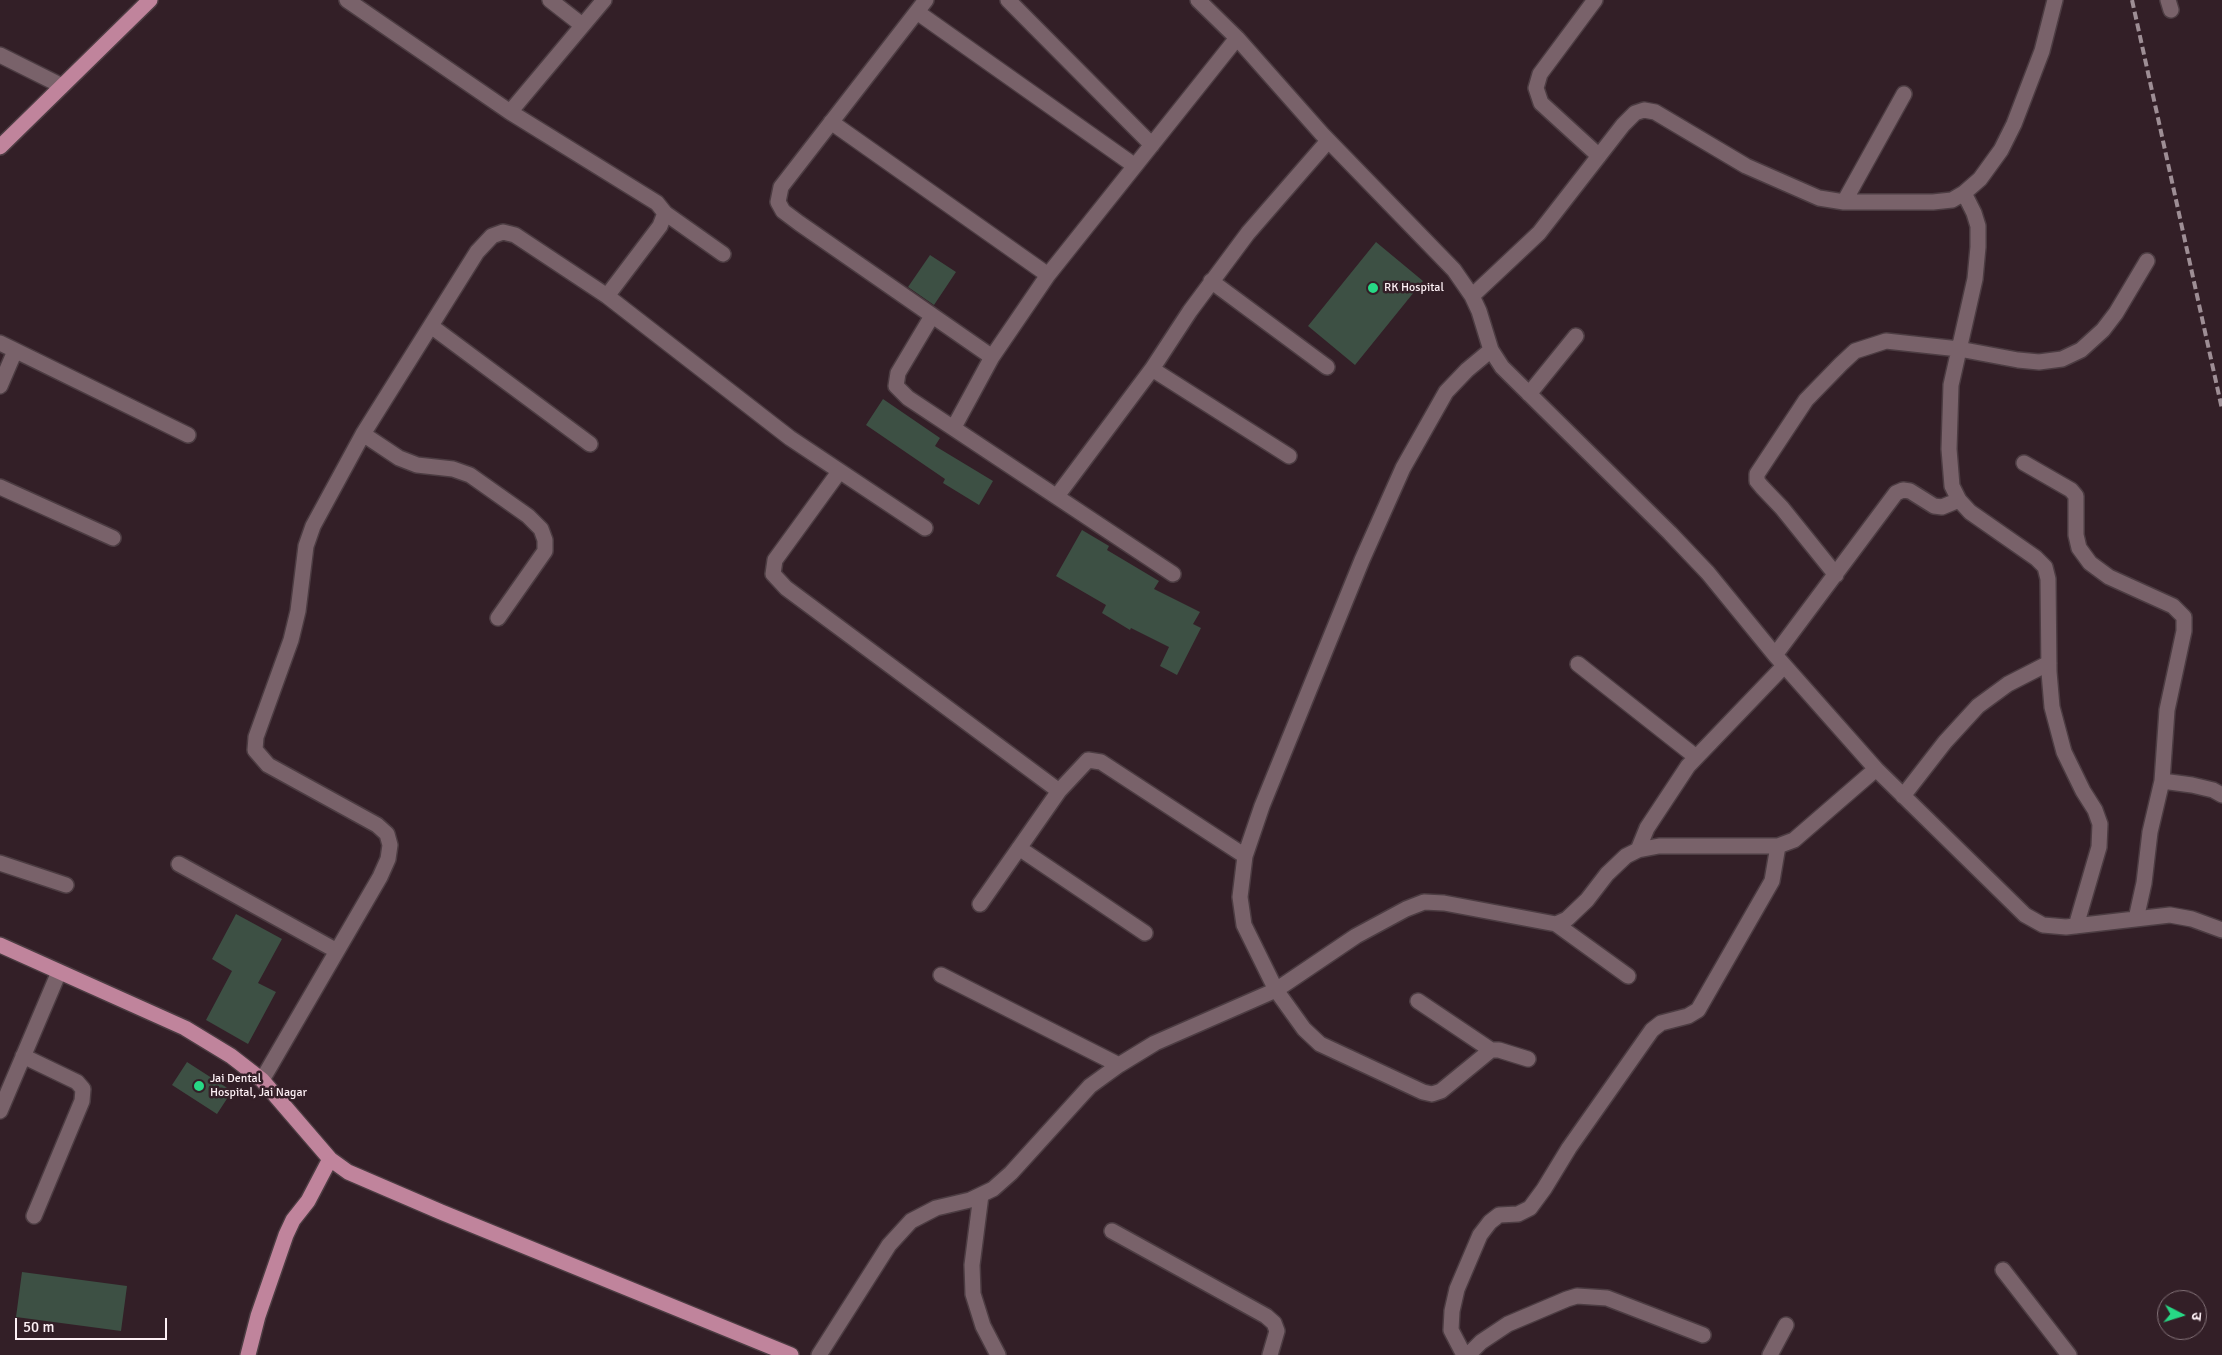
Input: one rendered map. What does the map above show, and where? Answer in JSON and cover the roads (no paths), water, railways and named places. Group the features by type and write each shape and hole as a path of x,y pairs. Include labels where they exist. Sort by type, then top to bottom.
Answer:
{"main road":[{"path":"0,148 150,0"},
{"path":"0,945 185,1028 231,1056 262,1080 330,1159 348,1172 450,1216 791,1355"},
{"path":"248,1355 258,1316 286,1236 293,1220 308,1201 330,1159"}],"street":[{"path":"346,0 510,112 657,203 665,213 723,254"},
{"path":"550,0 582,25"},
{"path":"510,112 604,0"},
{"path":"1008,0 1152,145"},
{"path":"1198,0 1236,38 1328,141 1454,270 1472,296 1479,311 1491,350 1502,367 1708,573 1780,660 1876,769 2025,915 2043,925 2076,926 2170,916 2192,919 2222,930"},
{"path":"1596,0 1540,74 1536,88 1541,102 1599,156"},
{"path":"1472,296 1539,233 1623,125 1635,113 1644,110 1655,112 1746,166 1819,198 1844,202 1932,202 1952,200 1964,193 1985,172 2001,150 2014,124 2042,51 2055,0"},
{"path":"992,357 783,211 778,202 781,187 922,6 1135,166"},
{"path":"954,427 992,357 1048,275 1236,38"},
{"path":"0,55 62,86"},
{"path":"1844,202 1904,94"},
{"path":"831,122 1048,275"},
{"path":"1057,496 1152,369 1211,281 1248,233 1328,141"},
{"path":"1964,193 1978,226 1978,247 1975,279 1951,385 1948,415 1952,486 1959,500 1970,512 2036,558 2045,567 2048,579 2049,663 2052,707 2059,739 2084,792 2096,810 2100,824 2099,847 2076,926"},
{"path":"607,296 660,226 665,213"},
{"path":"262,1080 380,876 388,859 390,845 387,834 377,825 268,765 255,750 256,737 293,630 298,610 306,546 313,526 363,434 477,252 492,236 503,232 515,235 607,296 790,438 925,528"},
{"path":"1836,575 1782,508 1757,481 1757,474 1761,465 1806,400 1855,351 1886,341 1959,349 2032,361 2062,359 2081,350 2103,330 2116,313 2147,261"},
{"path":"1211,281 1327,367"},
{"path":"932,316 898,372 896,386 908,398 1173,574"},
{"path":"431,326 590,444"},
{"path":"1529,394 1576,336"},
{"path":"0,343 188,435"},
{"path":"1491,350 1466,370 1446,392 1403,468 1325,649 1262,806 1245,856 1240,897 1244,924 1276,990 1304,1029 1320,1044 1423,1092 1432,1094 1440,1091 1491,1050"},
{"path":"0,386 15,352"},
{"path":"1152,369 1289,456"},
{"path":"363,434 399,458 418,465 453,469 470,475 528,516 541,529 545,540 545,552 498,618"},
{"path":"2024,463 2071,490 2076,496 2076,535 2079,548 2090,563 2109,576 2172,606 2184,617 2184,631 2166,710 2162,781 2150,832 2144,883 2136,920"},
{"path":"839,472 775,560 773,574 786,588 1059,791"},
{"path":"0,487 112,538"},
{"path":"1638,850 1647,828 1696,757 1780,660 1836,575 1896,493 1903,490 1910,491 1934,506 1942,507 1959,500"},
{"path":"1903,796 1945,742 1978,706 2008,684 2049,663"},
{"path":"1578,664 1696,757"},
{"path":"980,904 1059,791 1088,760 1101,762 1245,856"},
{"path":"1556,924 1567,919 1587,900 1607,874 1626,856 1638,850 1659,846 1778,846 1794,840 1876,769"},
{"path":"2162,781 2192,784 2213,790 2222,795"},
{"path":"1703,1335 1607,1298 1577,1296 1508,1324 1481,1342 1466,1355 1451,1330 1452,1311 1457,1289 1480,1235 1490,1222 1500,1215 1518,1214 1530,1208 1569,1148 1652,1030 1661,1023 1688,1016 1698,1010 1772,881 1778,846"},
{"path":"1019,848 1145,933"},
{"path":"0,863 66,885"},
{"path":"179,864 337,951"},
{"path":"819,1355 889,1245 911,1221 936,1208 970,1200 993,1189 1011,1173 1090,1086 1119,1064 1155,1043 1276,990 1356,936 1406,909 1424,902 1444,903 1556,924 1628,976"},
{"path":"0,1111 59,972"},
{"path":"941,975 1119,1064"},
{"path":"1418,1001 1491,1050 1528,1059"},
{"path":"23,1056 76,1082 83,1089 80,1108 34,1216"},
{"path":"981,1194 972,1265 973,1294 983,1326 998,1355"},
{"path":"1112,1231 1266,1316 1274,1323 1277,1331 1270,1355"},
{"path":"2003,1270 2069,1355"},
{"path":"1770,1355 1786,1325"}],"railway":[{"path":"2132,0 2222,409"}],"place":[{"name":"RK Hospital","path":"1373,288"},
{"name":"Jai Dental Hospital, Jai Nagar","path":"199,1086"}]}
